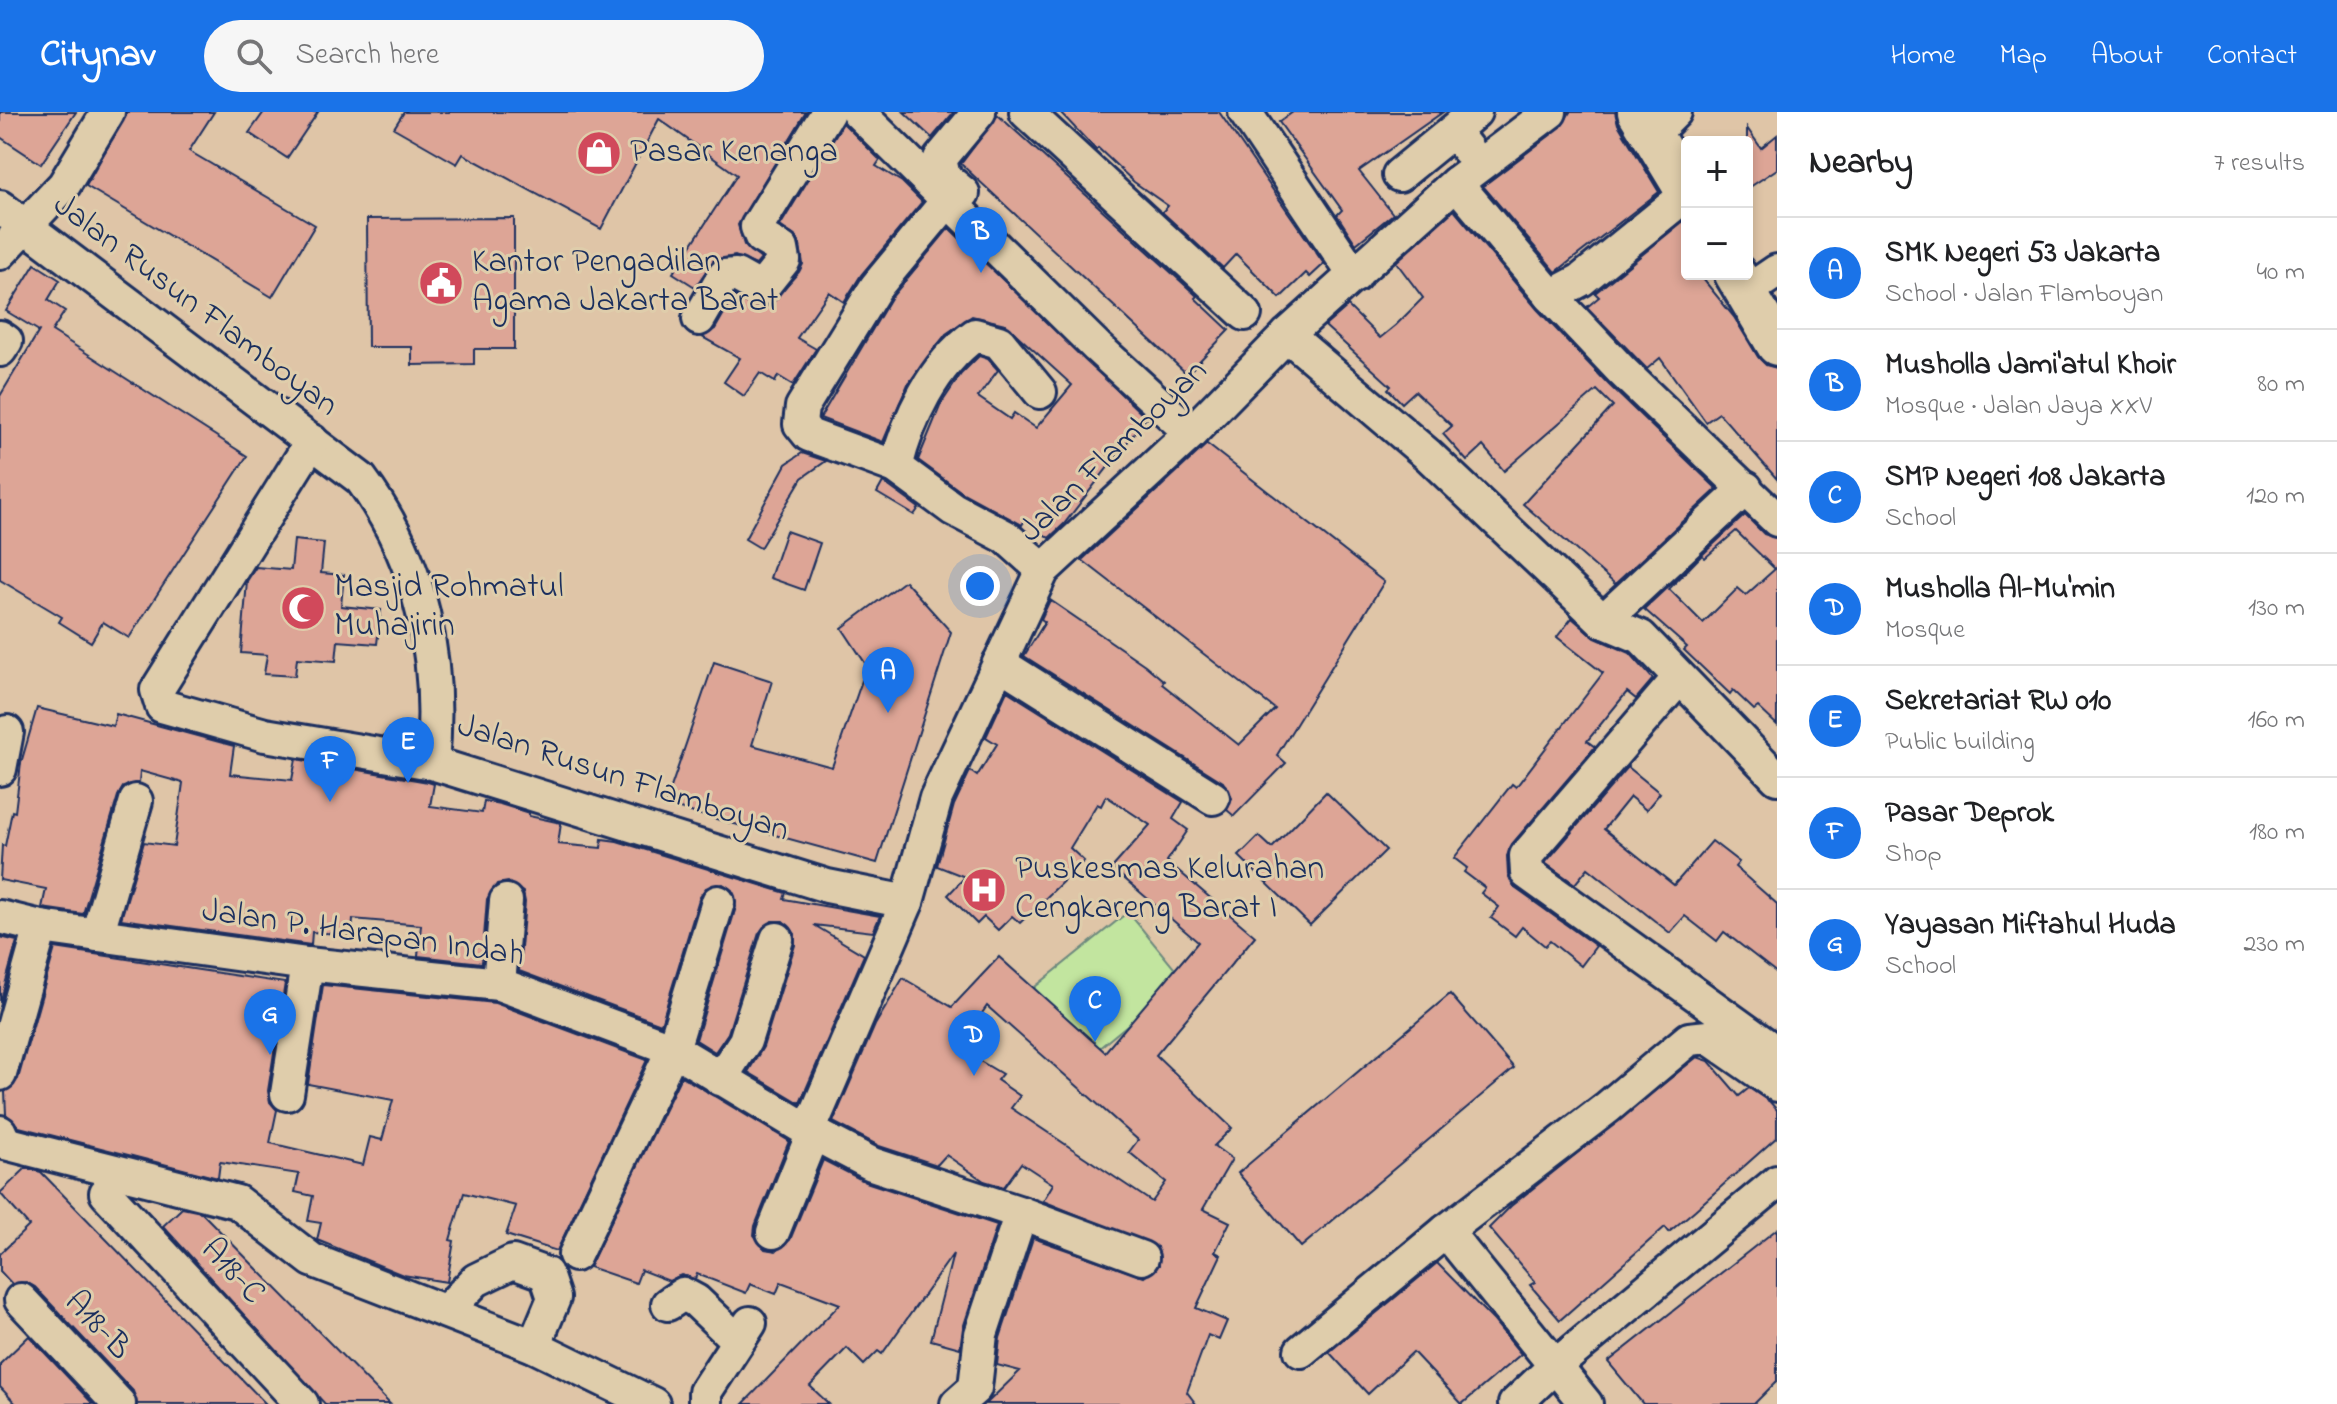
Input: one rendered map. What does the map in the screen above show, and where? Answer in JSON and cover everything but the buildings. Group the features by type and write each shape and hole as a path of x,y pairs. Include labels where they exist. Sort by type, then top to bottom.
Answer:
{"main road":[{"path":"1655,120 1681,180"},
{"path":"1752,280 1777,345"}],"street":[{"path":"0,253 12,216 64,185 108,112"},
{"path":"699,319 724,276 736,275 761,289 784,260 782,249 761,237 757,227 828,112"},
{"path":"858,112 1097,347 1197,426"},
{"path":"979,112 940,159 944,177 1173,388 1197,426"},
{"path":"1026,112 1245,314"},
{"path":"1245,112 1355,276"},
{"name":"Jalan Flamboyan","path":"773,1232 811,1132 907,902 936,798 1043,570 1197,426 1287,335 1467,173 1550,112"},
{"path":"1464,122 1467,173 1551,296 1622,371 1765,500 1603,621"},
{"path":"1399,175 1464,122"},
{"path":"1551,296 1581,280 1681,199"},
{"path":"948,200 876,287 824,367 799,417 809,435 896,467 953,509 1006,537 1043,570"},
{"name":"Jalan Rusun Flamboyan","path":"12,216 361,479 389,516 428,626 436,675 432,763 827,886 907,902"},
{"path":"896,467 906,427 942,368 975,335 999,342 1040,392"},
{"path":"1287,335 1428,455 1603,621 1641,637 1679,678 1773,767"},
{"path":"0,337 6,341 0,350"},
{"path":"312,441 157,690 157,698 162,706 188,715 265,735 432,763"},
{"path":"999,663 1213,798"},
{"path":"1679,678 1526,856 1527,873 1777,1053"},
{"path":"0,769 7,732"},
{"path":"97,935 136,801"},
{"path":"499,984 506,901"},
{"path":"575,1255 673,1049 718,902"},
{"name":"Jalan P. Harapan Indah","path":"0,917 41,927 307,964 499,984 673,1049 811,1132 872,1164 1021,1213 1142,1258"},
{"path":"0,1074 41,927"},
{"path":"720,1079 745,1041 777,939"},
{"path":"287,1094 307,964"},
{"path":"1301,1351 1446,1231 1697,1036 1708,1037 1777,1085"},
{"path":"2,1148 237,1202 312,1260 534,1346 653,1404"},
{"path":"1515,1404 1554,1367 1777,1182"},
{"name":"A18-C","path":"106,1193 302,1404"},
{"path":"957,1404 975,1388 981,1334 1021,1213"},
{"path":"1446,1231 1586,1404"},
{"path":"447,1310 476,1280 513,1262 546,1274 554,1298 534,1346"},
{"path":"668,1304 683,1294 744,1332 705,1392 705,1404"},
{"name":"A18-B","path":"21,1300 119,1404"}],"green space":[{"path":"1128,912 1183,979 1086,1059 1030,991"}],"place":[{"name":"Pasar Kenanga","path":"599,153"},
{"name":"Musholla Jami'atul Khoir","path":"981,273"},
{"name":"Kantor Pengadilan Agama Jakarta Barat","path":"441,283"},
{"name":"Masjid Rohmatul Muhajirin","path":"303,608"},
{"name":"SMK Negeri 53 Jakarta","path":"888,713"},
{"name":"Sekretariat RW 010","path":"408,783"},
{"name":"Pasar Deprok","path":"330,802"},
{"name":"Puskesmas Kelurahan Cengkareng Barat I","path":"984,890"},
{"name":"SMP Negeri 108 Jakarta","path":"1095,1042"},
{"name":"Yayasan Miftahul Huda","path":"270,1055"},
{"name":"Musholla Al-Mu'min","path":"974,1076"}]}
